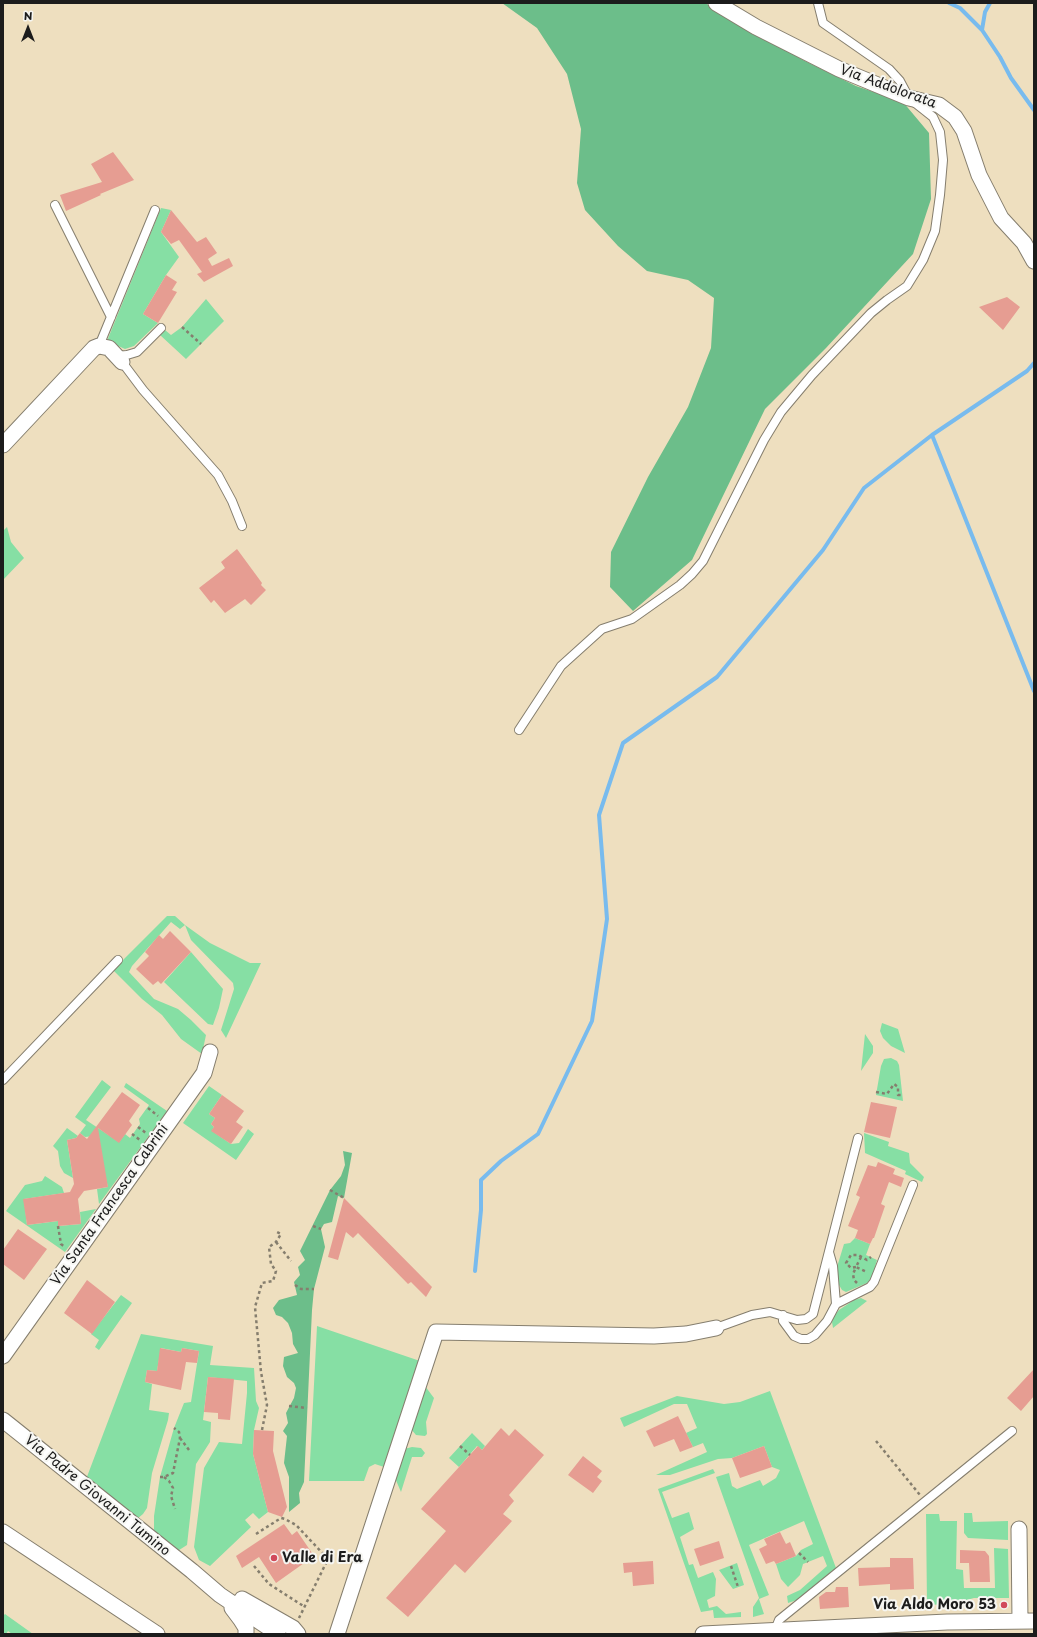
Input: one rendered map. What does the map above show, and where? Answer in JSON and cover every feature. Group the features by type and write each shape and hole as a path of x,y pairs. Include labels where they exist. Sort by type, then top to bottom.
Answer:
{"street":[{"name":"Via Addolorata","path":"716,3 838,69 909,98 939,105 955,117 964,131 979,175 1001,218 1024,243 1034,261"},
{"path":"3,445 94,348 99,346 109,348 119,359"},
{"name":"Via Santa Francesca Cabrini","path":"3,1356 204,1073 210,1052"},
{"path":"337,1634 436,1332 654,1336 686,1334 716,1328"},
{"name":"Via Padre Giovanni Tumino","path":"3,1420 192,1570"},
{"path":"703,1634 776,1630 947,1628 1027,1621 1019,1529"},
{"path":"3,1532 157,1634"},
{"path":"192,1570 220,1595 278,1634"},
{"path":"192,1570 298,1629"},
{"path":"220,1595 241,1620 246,1628 246,1634"}],"lane":[{"path":"519,730 561,666 602,629 632,620 680,585 703,561 764,440 781,412 812,375 871,313 907,286 923,260 935,231 943,160 940,132 933,117 909,98 900,81 889,69 823,23 818,3"},
{"path":"56,205 111,317"},
{"path":"99,346 155,210"},
{"path":"161,328 137,352 119,359 143,390 218,475 232,500 242,526"},
{"path":"3,1080 118,960"},
{"path":"716,1328 752,1315 770,1312 797,1320 806,1319 813,1314 858,1138"},
{"path":"836,1304 870,1287 874,1282 913,1185"},
{"path":"783,1315 783,1321 794,1336 801,1339 808,1339 815,1335 827,1321 836,1304 833,1266 829,1252"},
{"path":"776,1630 779,1620 1012,1431"}],"path":[{"path":"182,327 201,344"},
{"path":"876,1092 887,1094 894,1084 898,1087 898,1095 903,1095"},
{"path":"148,1108 162,1118"},
{"path":"138,1127 149,1135"},
{"path":"132,1134 144,1143"},
{"path":"330,1190 344,1198"},
{"path":"58,1226 61,1244 67,1249"},
{"path":"312,1226 321,1229"},
{"path":"262,1430 267,1405 261,1372 255,1307 262,1283 273,1281 276,1271 271,1264 269,1248 276,1242 281,1234 277,1232"},
{"path":"276,1242 291,1261"},
{"path":"867,1272 856,1267 851,1268 846,1263 851,1255 867,1260 872,1257"},
{"path":"861,1257 853,1274 854,1280 857,1284 861,1284"},
{"path":"866,1278 867,1272 871,1265"},
{"path":"294,1286 301,1289 314,1289"},
{"path":"289,1406 307,1408"},
{"path":"164,1478 173,1473 180,1438 179,1432 174,1428"},
{"path":"180,1438 189,1450"},
{"path":"876,1441 926,1501"},
{"path":"460,1446 470,1455"},
{"path":"160,1477 170,1481 173,1488 171,1496 175,1509"},
{"path":"256,1534 281,1518 285,1518 296,1525 328,1559 305,1607 298,1629"},
{"path":"799,1553 808,1562"},
{"path":"254,1566 269,1584 305,1607"},
{"path":"731,1566 738,1587"}],"green space":[{"path":"502,3 705,3 803,60 856,86 903,102 929,133 931,199 913,254 826,348 765,409 692,560 633,611 610,587 611,552 648,477 688,407 711,348 714,298 688,280 647,271 618,246 585,210 577,183 581,129 567,74 537,28"},
{"path":"161,208 171,210 161,232 179,257 166,275 143,314 158,323 134,346 125,349 107,341"},
{"path":"206,299 224,321 186,359 160,335 165,330 171,335 182,327"},
{"path":"7,527 11,542 24,558 3,580 3,531"},
{"path":"167,916 175,916 185,925 180,929 171,922 132,966 129,972 154,999 178,1009 206,1035 202,1054 181,1039 162,1015 142,999 113,970"},
{"path":"185,925 210,943 250,963 261,963 226,1038 221,1030 234,989 233,983 191,940"},
{"path":"191,952 223,989 219,1008 213,1025 208,1024 164,982"},
{"path":"882,1023 898,1029 905,1053 891,1046 883,1038 880,1031"},
{"path":"865,1034 873,1046 873,1053 861,1071"},
{"path":"891,1058 897,1061 899,1065 903,1101 876,1095 881,1066 884,1059"},
{"path":"102,1080 111,1087 86,1120 119,1142 125,1134 130,1138 140,1124 139,1119 149,1105 124,1087 126,1083 167,1111 99,1204 97,1189 108,1187 95,1136 85,1137 80,1133 86,1125 75,1117"},
{"path":"209,1086 222,1095 209,1114 215,1118 211,1124 214,1127 212,1131 231,1144 239,1143 248,1129 254,1134 236,1160 183,1123"},
{"path":"67,1128 78,1136 67,1140 73,1178 64,1173 60,1166 58,1151 53,1146"},
{"path":"864,1133 889,1142 888,1146 909,1153 910,1163 924,1177 922,1182 905,1174 906,1171 865,1153"},
{"path":"343,1151 352,1153 344,1198 338,1196 332,1222 324,1224 321,1229 325,1247 314,1289 312,1310 304,1482 299,1493 300,1503 289,1512 289,1477 284,1463 287,1436 283,1431 288,1423 286,1413 294,1398 296,1388 294,1383 287,1377 283,1366 284,1357 298,1353 293,1344 292,1333 288,1323 282,1317 276,1315 273,1308 279,1300 297,1295 294,1282 300,1275 298,1267 305,1260 300,1251 330,1190 341,1176 345,1165"},
{"path":"45,1176 62,1187 64,1193 24,1199 27,1225 58,1221 59,1226 81,1224 80,1212 96,1209 65,1252 6,1211 25,1185 42,1181"},
{"path":"855,1238 870,1244 866,1255 877,1260 872,1278 867,1283 846,1292 842,1290 839,1285 837,1267 844,1244 850,1243"},
{"path":"121,1295 132,1303 99,1350 95,1347 99,1340 91,1334"},
{"path":"861,1298 867,1301 833,1328 832,1322 834,1316 839,1310 854,1300"},
{"path":"317,1326 420,1361 384,1467 375,1464 369,1467 364,1481 309,1481"},
{"path":"141,1334 213,1346 210,1365 254,1368 256,1401 259,1408 254,1430 253,1454 268,1512 259,1519 253,1513 245,1520 251,1527 210,1566 199,1560 194,1547 204,1468 219,1442 242,1444 247,1381 208,1377 203,1420 211,1422 210,1442 196,1464 187,1545 176,1552 158,1539 154,1530 154,1516 160,1477 174,1428 184,1403 191,1402 199,1351 182,1348 181,1352 161,1348 157,1371 147,1370 145,1382 152,1384 149,1410 169,1413 152,1473 147,1508 143,1514 137,1519 85,1482"},
{"path":"425,1386 434,1398 426,1422 427,1434 425,1436 416,1435 411,1429"},
{"path":"770,1391 836,1568 797,1600 788,1603 787,1596 800,1590 827,1566 823,1556 803,1564 800,1575 788,1587 781,1579 776,1564 796,1556 801,1550 813,1544 804,1521 749,1545 769,1595 759,1599 764,1614 753,1617 753,1607 759,1598 716,1477 729,1473 732,1486 737,1489 760,1480 763,1486 776,1478 780,1470 772,1467 764,1446 732,1458 718,1459 670,1475 656,1475 707,1452 703,1443 693,1447 686,1433 697,1428 687,1404 674,1404 624,1427 620,1418 677,1396 724,1404 740,1402"},
{"path":"472,1433 485,1446 482,1450 477,1446 459,1467 449,1458"},
{"path":"412,1447 421,1448 425,1453 422,1457 412,1457 401,1492 395,1478 404,1449"},
{"path":"713,1469 715,1473 662,1492 672,1518 689,1512 694,1529 680,1537 689,1565 693,1564 698,1578 713,1572 716,1579 715,1596 707,1600 709,1608 717,1606 726,1614 741,1612 741,1617 714,1618 713,1610 701,1612 658,1489"},
{"path":"964,1513 972,1513 973,1522 1008,1521 1008,1540 968,1538 964,1533"},
{"path":"926,1514 939,1514 940,1521 957,1521 956,1569 963,1570 964,1588 995,1588 994,1548 1008,1549 1009,1598 974,1598 952,1604 927,1605"},
{"path":"737,1563 744,1585 733,1589 719,1570"},
{"path":"5,1614 33,1634 12,1634 8,1631 6,1634 3,1634 3,1616"}],"building":[{"path":"113,152 134,180 100,194 101,195 66,211 60,195 102,182 91,164"},
{"path":"171,210 197,242 206,237 217,253 208,259 212,266 229,258 233,266 204,282 197,274 202,272 179,240 171,244 161,232"},
{"path":"166,275 177,282 172,290 177,292 158,323 143,314"},
{"path":"1007,297 1020,307 1003,330 979,307"},
{"path":"237,549 266,590 251,605 245,599 225,613 214,600 211,603 199,588 225,568 221,562"},
{"path":"170,931 191,952 161,984 158,981 153,985 136,969 149,956 145,952 159,935 163,939"},
{"path":"122,1092 140,1105 129,1121 132,1125 119,1143 98,1128 108,1187 84,1191 78,1199 81,1224 58,1226 58,1221 27,1225 23,1199 70,1192 74,1184 67,1140 76,1138 80,1133 87,1139"},
{"path":"222,1095 244,1111 236,1122 243,1127 231,1144 211,1131 214,1127 211,1124 215,1118 209,1114"},
{"path":"871,1102 897,1107 890,1138 864,1132"},
{"path":"878,1162 895,1169 893,1174 904,1178 901,1187 889,1182 881,1204 885,1206 874,1238 870,1244 855,1238 858,1230 848,1226 860,1197 856,1195 868,1165 876,1167"},
{"path":"344,1198 432,1287 426,1297 411,1282 408,1284 358,1233 353,1238 346,1232 338,1260 328,1257"},
{"path":"18,1229 47,1249 24,1280 3,1264 3,1250"},
{"path":"87,1280 115,1302 92,1334 64,1313"},
{"path":"160,1348 181,1352 182,1348 199,1351 197,1363 186,1362 181,1390 145,1382 147,1370 157,1371"},
{"path":"1034,1369 1034,1396 1021,1411 1007,1398"},
{"path":"208,1377 234,1379 230,1420 218,1419 218,1413 204,1412"},
{"path":"678,1416 693,1447 680,1452 674,1439 654,1447 646,1431"},
{"path":"501,1428 509,1436 515,1429 544,1455 509,1495 514,1501 503,1514 512,1521 465,1573 455,1564 408,1617 386,1598 446,1531 421,1509 478,1446 482,1450"},
{"path":"254,1430 274,1431 273,1451 287,1507 282,1517 268,1512 253,1454"},
{"path":"764,1446 772,1467 740,1478 732,1458"},
{"path":"583,1456 602,1471 597,1477 602,1481 593,1493 568,1475"},
{"path":"284,1524 292,1535 297,1531 314,1556 276,1583 259,1557 242,1568 236,1556"},
{"path":"780,1532 786,1544 790,1542 796,1556 776,1564 774,1561 766,1564 759,1549 767,1545 764,1539"},
{"path":"719,1541 724,1558 700,1566 694,1549"},
{"path":"960,1550 985,1551 989,1556 990,1582 970,1582 969,1563 960,1563"},
{"path":"890,1558 913,1558 914,1589 890,1590 890,1584 859,1586 858,1568 890,1567"},
{"path":"653,1561 654,1584 633,1586 632,1572 624,1573 623,1563"},
{"path":"836,1587 848,1587 849,1607 820,1609 819,1597 826,1592 835,1592"}],"waterway":[{"path":"949,3 960,8 982,30 1000,57 1011,78 1034,110"},
{"path":"982,30 985,12 990,3"},
{"path":"475,1271 481,1210 481,1180 501,1161 538,1134 592,1021 607,919 599,815 623,743 717,677 823,550 864,488 932,435 1027,371 1034,363"},
{"path":"932,435 1034,691"}],"place":[{"name":"Valle di Era","path":"274,1558"},
{"name":"Via Aldo Moro 53","path":"1004,1605"}]}
